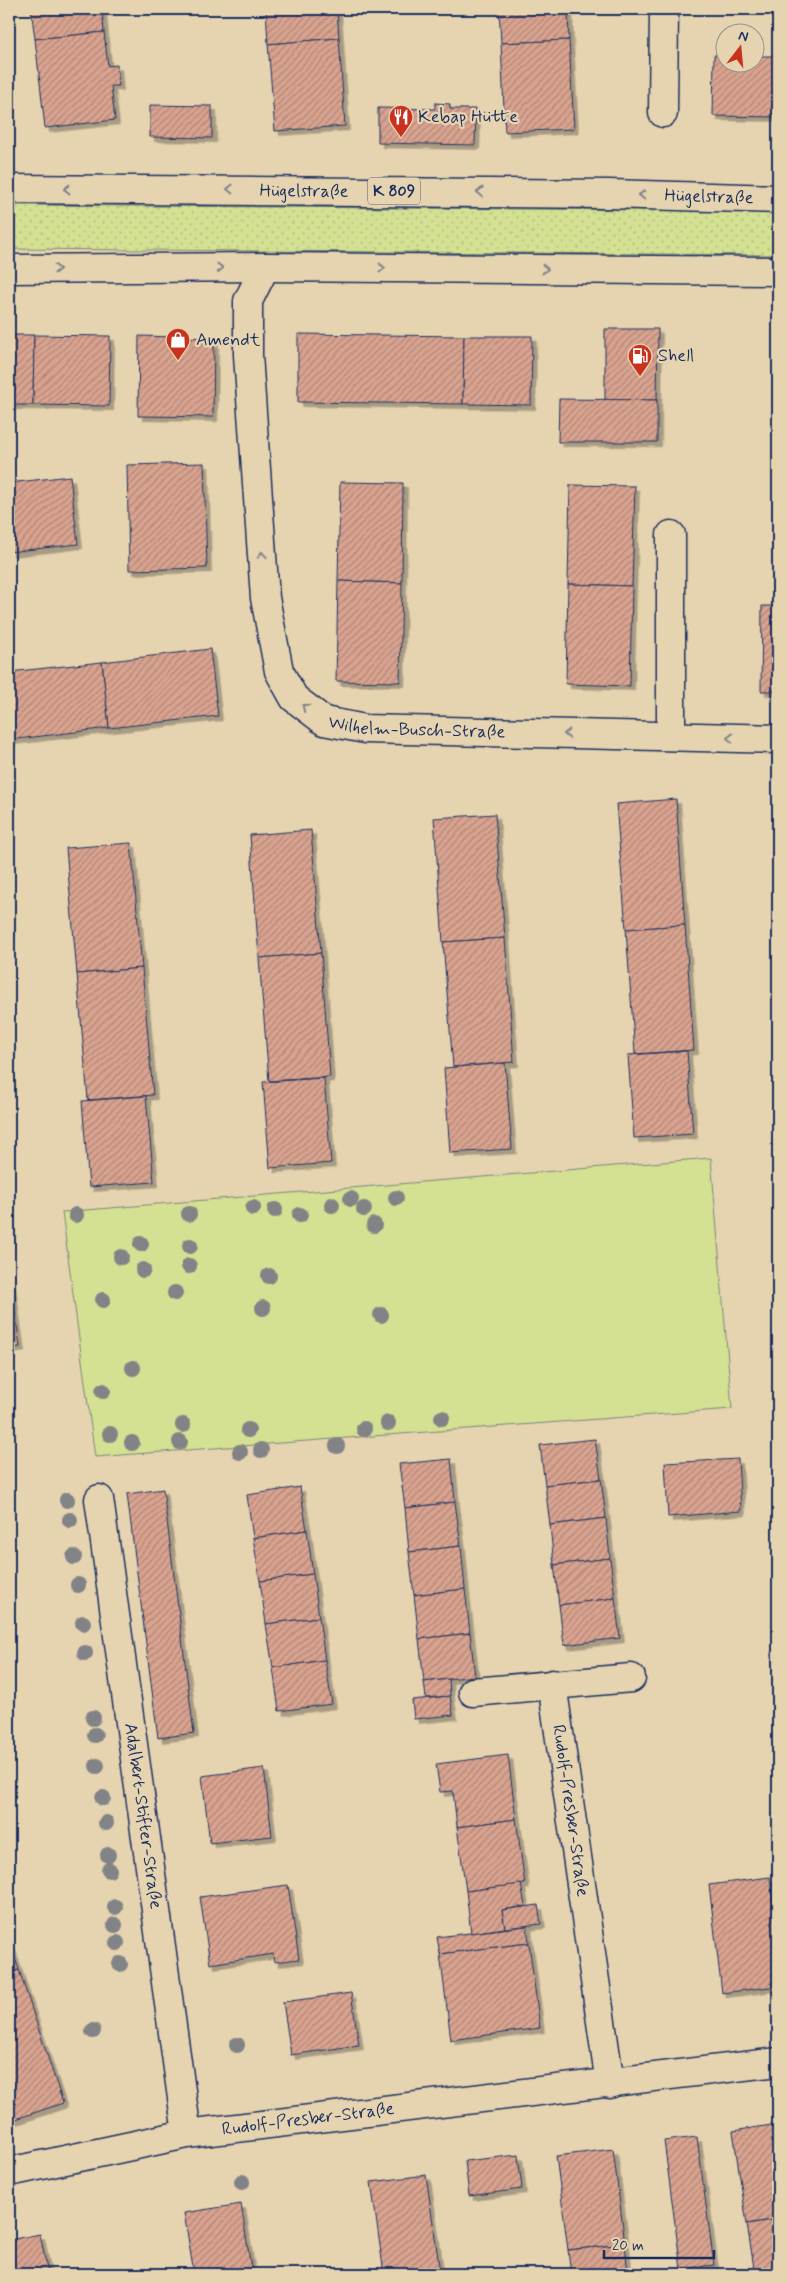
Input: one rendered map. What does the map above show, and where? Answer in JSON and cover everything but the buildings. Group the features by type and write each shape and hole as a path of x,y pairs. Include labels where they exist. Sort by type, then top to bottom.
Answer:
{"street":[{"path":"663,113 664,9"},
{"name":"Hügelstraße","path":"9,189 608,194 778,199"},
{"path":"9,269 265,267 778,271"},
{"name":"Wilhelm-Busch-Straße","path":"265,267 248,301 249,365 265,598 279,671 294,698 324,721 365,729 778,739"},
{"path":"671,535 671,736"},
{"name":"Adalbert-Stifter-Straße","path":"99,1499 187,2134"},
{"path":"473,1692 631,1678"},
{"name":"Rudolf-Presber-Straße","path":"552,1684 610,2084"},
{"name":"Rudolf-Presber-Straße","path":"9,2172 187,2134 610,2084 778,2062"}],"green space":[{"path":"9,205 778,211 778,255 9,249"},
{"path":"711,1158 732,1409 95,1457 62,1212"}],"place":[{"name":"Kebap Hütte","path":"401,138"},
{"name":"Amendt","path":"178,361"},
{"name":"Shell","path":"640,377"}]}
